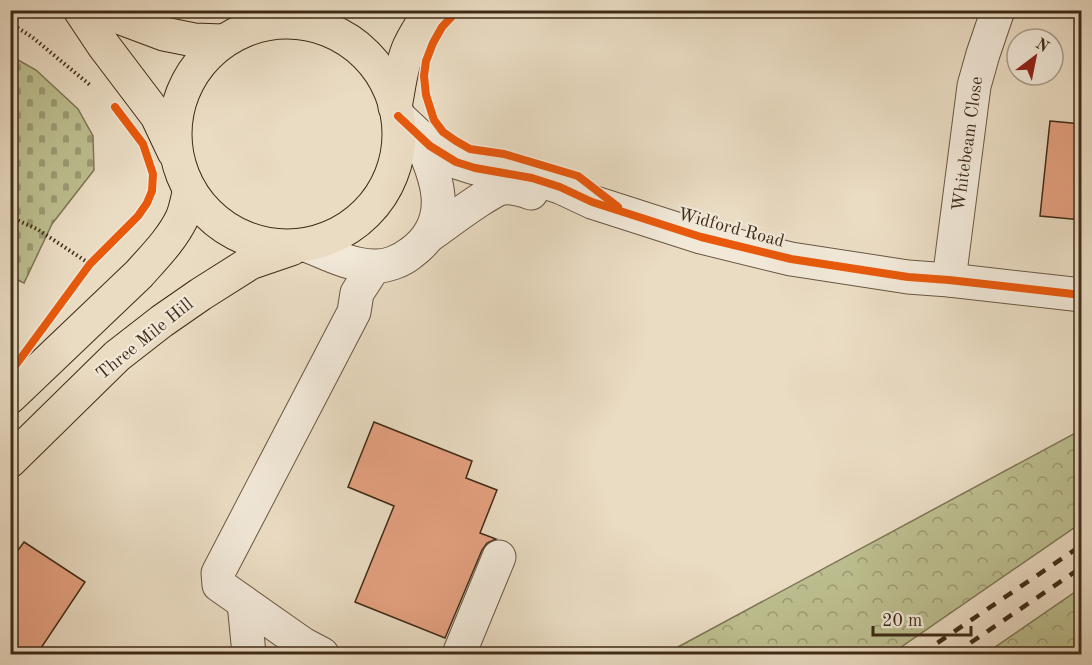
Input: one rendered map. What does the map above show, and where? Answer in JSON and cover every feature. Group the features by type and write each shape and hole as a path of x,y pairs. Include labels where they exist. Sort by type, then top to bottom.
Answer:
{"main road":[{"path":"80,10 156,116 177,156"},
{"path":"99,10 164,34 194,40 224,41"},
{"path":"298,10 240,32 224,41 206,56 197,66 183,91 175,117 175,145 181,173 207,214 226,229 244,238 277,246 302,246"},
{"path":"403,119 402,71 408,48 431,10"},
{"path":"268,23 306,24 329,30 343,38 368,56 379,70 403,119"},
{"name":"Three Mile Hill","path":"10,460 117,357 162,321 201,294 250,264 331,237 352,225 372,207 381,195 394,169 403,119"},
{"path":"10,397 153,258 172,236 183,216 190,190"}],"street":[{"name":"Whitebeam Close","path":"949,280 974,86 998,10"},
{"name":"Widford Road","path":"403,119 430,146 456,162 475,168 532,178 560,187 592,202 701,237 790,259 908,277 1082,296"},
{"path":"403,119 431,163 436,182 439,205 430,235"},
{"name":"Widford Road","path":"302,246 346,262 374,267 392,263 407,256 430,235 500,188 592,202"},
{"path":"322,654 303,644 219,585 218,573 354,312 357,293 374,267"},
{"path":"459,654 499,556"},
{"path":"244,603 249,654"}],"path":[{"path":"10,22 32,37 90,86"},
{"path":"10,217 37,229 90,264"},
{"path":"83,274 97,257"}],"green space":[{"path":"11,56 36,70 78,109 93,136 94,170 52,224 24,283 11,277"},
{"path":"1081,430 1081,523 891,654 665,654"},
{"path":"1081,588 1081,654 985,654"}],"building":[{"path":"1050,121 1082,124 1082,220 1040,216"},
{"path":"374,422 472,461 466,478 497,490 480,533 496,539 487,543 482,550 445,638 355,602 394,506 348,487"},
{"path":"24,542 85,582 37,654 10,654 10,561"}],"railway":[{"path":"921,654 1082,545"},
{"path":"954,654 1082,567"}],"cycle path":[{"path":"456,12 442,27 433,43 426,61 424,76 426,95 434,120 443,132 470,149 504,154 578,176 618,207"},
{"path":"15,366 90,264 138,216 152,191 153,174 143,144 115,107"},
{"path":"398,116 430,146 456,162 475,168 532,178 560,187 592,202 701,237 791,259 908,277 1082,295"}]}
